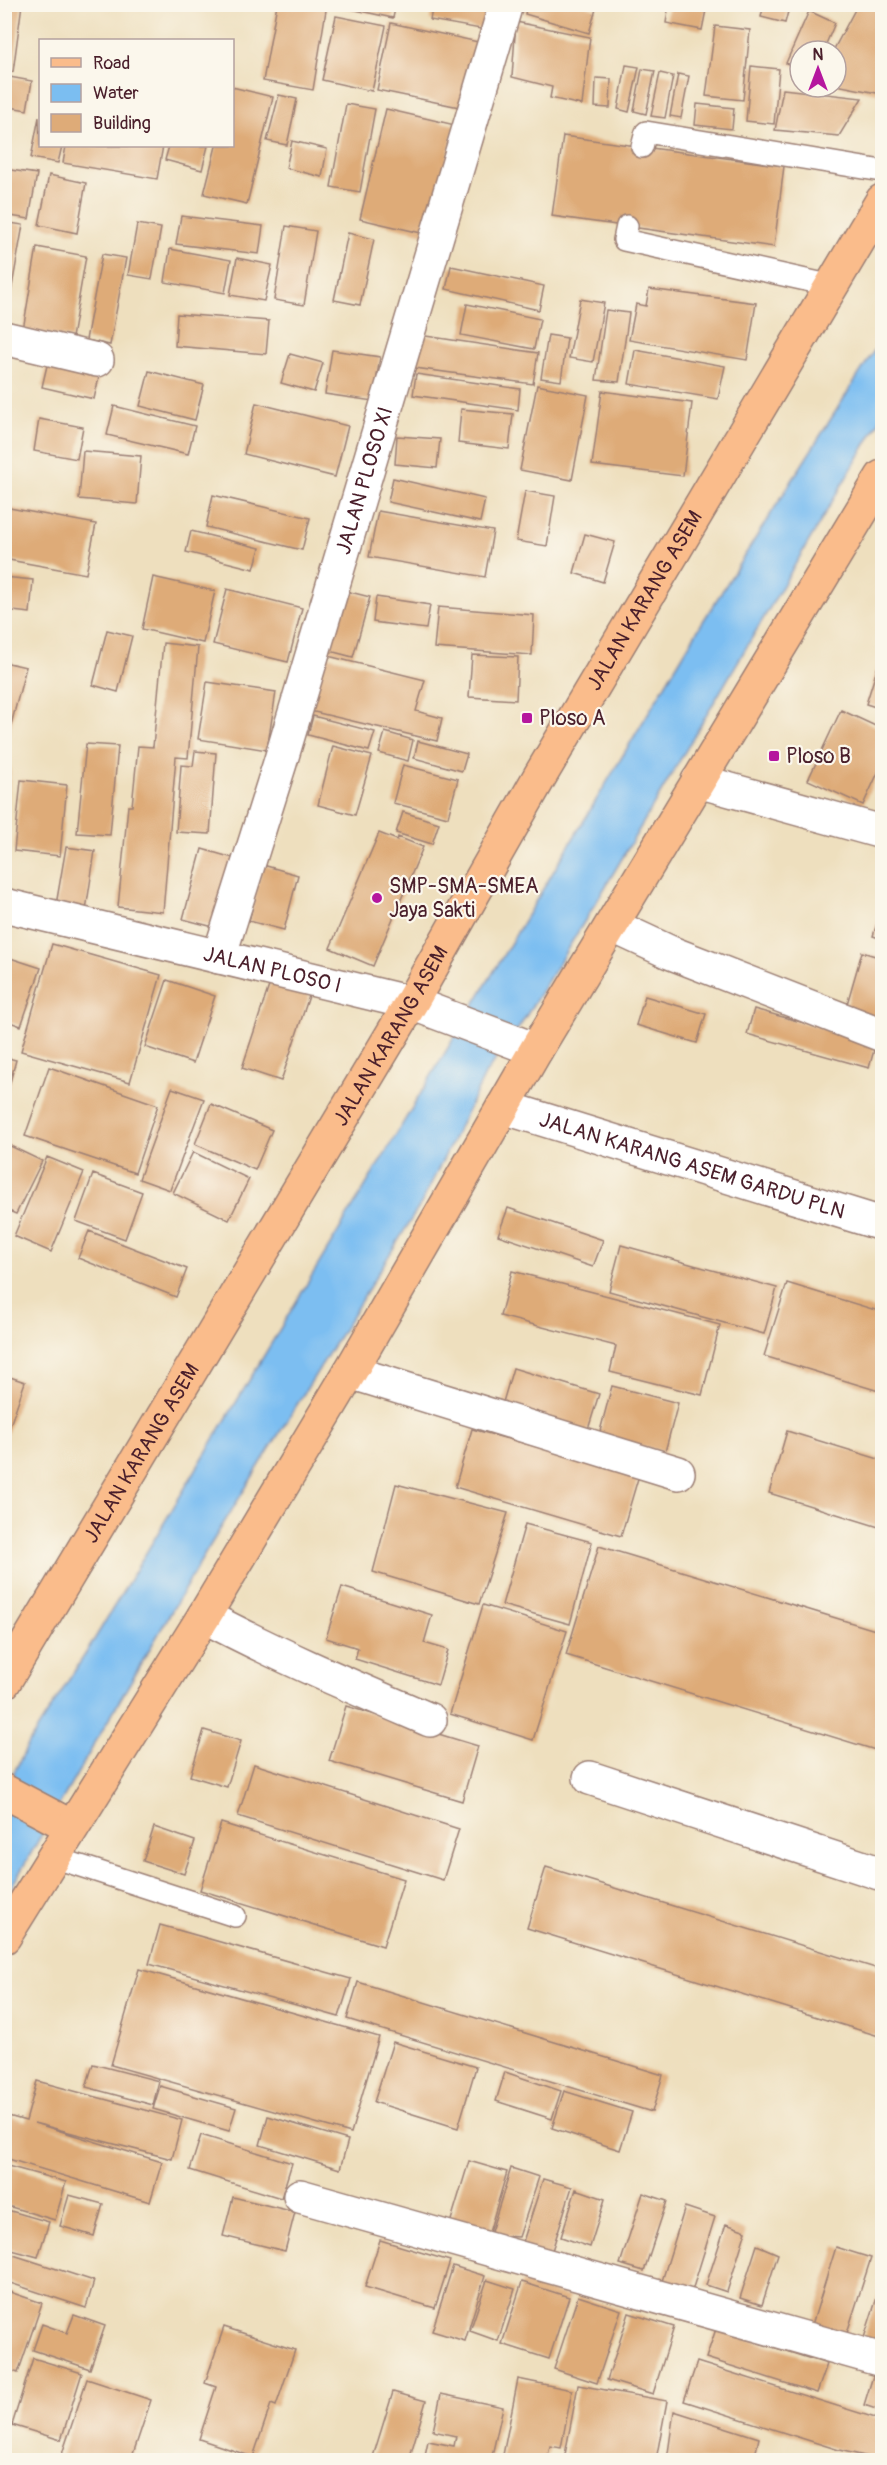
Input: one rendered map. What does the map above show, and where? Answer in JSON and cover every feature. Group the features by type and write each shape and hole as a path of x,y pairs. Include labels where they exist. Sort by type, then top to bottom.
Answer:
{"main road":[{"name":"JALAN KARANG ASEM","path":"4,1682 420,1006 540,776 882,201"},
{"path":"4,1937 53,1857 67,1825 204,1616 350,1372 503,1107 530,1047 613,926 882,477"},
{"path":"4,1791 67,1825"}],"street":[{"name":"JALAN PLOSO XI","path":"219,957 283,752 506,4"},
{"path":"4,338 97,360"},
{"path":"698,781 882,832"},
{"name":"JALAN PLOSO I","path":"4,905 420,1006 530,1047"},
{"path":"613,926 669,952 882,1035"},
{"name":"JALAN KARANG ASEM GARDU PLN","path":"503,1107 882,1224"},
{"path":"350,1372 678,1473"},
{"path":"204,1616 334,1680 430,1720"},
{"path":"590,1778 882,1874"},
{"path":"300,2196 882,2360"}],"lane":[{"path":"642,147 646,132 882,171"},
{"path":"627,226 624,240 833,286"},
{"path":"53,1857 235,1916"}],"water":[{"path":"882,338 882,417 597,901 520,1026 486,1073 422,1202 206,1552 5,1898 5,1790 30,1741 91,1645 702,623"}],"building":[{"path":"4,4 22,4 13,72 4,70"},
{"path":"277,4 327,4 313,90 263,81"},
{"path":"338,4 396,4 393,18 337,6"},
{"path":"433,4 491,4 486,30 430,20"},
{"path":"527,4 582,4 596,9 589,33 525,14"},
{"path":"669,4 707,5 702,30 666,23"},
{"path":"764,4 790,4 785,23 761,17"},
{"path":"858,4 882,4 882,94 848,87 848,39 839,39"},
{"path":"809,11 835,23 828,39 797,39"},
{"path":"336,16 386,26 372,91 322,80"},
{"path":"516,22 590,37 582,105 550,98 552,87 512,77"},
{"path":"391,23 483,43 469,109 377,90"},
{"path":"715,26 750,30 743,100 706,96"},
{"path":"626,65 639,67 629,112 618,109"},
{"path":"751,66 779,69 774,124 746,121"},
{"path":"642,69 655,71 646,114 634,111"},
{"path":"660,73 673,76 665,118 651,116"},
{"path":"678,74 689,76 681,118 670,116"},
{"path":"4,76 32,81 27,110 4,106"},
{"path":"596,78 611,79 610,108 595,107"},
{"path":"234,87 273,97 247,204 204,194 216,147 234,147"},
{"path":"783,89 788,90 788,99 862,98 839,136 775,130"},
{"path":"279,95 297,99 287,145 267,141"},
{"path":"346,104 375,109 360,192 331,187"},
{"path":"697,104 734,108 732,129 695,125"},
{"path":"386,109 455,125 430,235 360,219"},
{"path":"39,117 39,147 62,147 58,163 31,158"},
{"path":"563,136 784,166 774,247 552,216"},
{"path":"292,141 327,149 322,177 286,168"},
{"path":"66,147 163,147 157,179 63,163"},
{"path":"169,147 208,147 202,170 165,160"},
{"path":"4,169 37,174 29,219 4,215"},
{"path":"49,175 86,183 77,233 39,225"},
{"path":"181,216 263,226 259,254 176,244"},
{"path":"4,222 23,225 6,320 4,320"},
{"path":"137,224 161,228 152,279 128,275"},
{"path":"286,226 316,231 304,305 274,300"},
{"path":"348,233 374,239 360,305 334,300"},
{"path":"37,247 86,256 72,338 23,330"},
{"path":"170,249 231,260 225,293 165,282"},
{"path":"102,254 126,258 110,345 86,340"},
{"path":"237,258 272,265 264,301 230,295"},
{"path":"451,266 544,286 539,310 446,289"},
{"path":"649,289 756,303 747,360 629,340 636,304 646,306"},
{"path":"580,299 604,303 593,362 569,358"},
{"path":"467,304 540,319 534,349 461,335"},
{"path":"606,310 629,313 619,382 596,380"},
{"path":"177,314 269,321 266,354 175,346"},
{"path":"419,335 538,353 533,384 415,368"},
{"path":"548,335 567,338 561,381 541,378"},
{"path":"332,350 380,357 373,401 325,394"},
{"path":"635,350 725,366 718,399 629,384"},
{"path":"290,354 323,363 314,392 281,383"},
{"path":"49,357 101,368 94,399 42,387"},
{"path":"149,371 204,385 195,420 140,406"},
{"path":"416,374 520,389 518,410 413,395"},
{"path":"537,385 588,395 572,480 520,470"},
{"path":"602,391 692,403 683,476 592,465"},
{"path":"256,403 348,426 335,477 244,454"},
{"path":"114,406 195,426 188,454 107,435"},
{"path":"461,409 513,414 509,449 458,443"},
{"path":"39,419 83,427 77,459 34,451"},
{"path":"397,436 440,439 437,468 395,464"},
{"path":"83,451 141,456 137,504 79,499"},
{"path":"393,478 485,499 480,522 388,502"},
{"path":"525,491 555,496 547,546 516,541"},
{"path":"213,495 310,518 302,550 206,527"},
{"path":"4,507 96,524 86,574 4,559"},
{"path":"378,511 493,531 485,577 369,557"},
{"path":"191,531 260,548 254,569 186,552"},
{"path":"585,534 615,542 603,582 574,573"},
{"path":"4,577 33,580 30,613 4,610"},
{"path":"153,577 215,591 203,643 142,629"},
{"path":"227,589 302,608 288,662 213,644"},
{"path":"342,590 370,597 353,657 326,650"},
{"path":"376,597 430,605 426,629 373,622"},
{"path":"438,607 534,615 532,655 434,648"},
{"path":"107,630 132,636 118,692 93,685"},
{"path":"163,643 198,647 188,758 176,757 163,912 118,907 128,806 132,806 138,746 153,747"},
{"path":"324,655 425,680 416,711 442,718 437,741 310,711"},
{"path":"472,655 518,657 516,700 469,697"},
{"path":"4,662 26,667 5,748 4,748"},
{"path":"878,666 882,667 882,709 866,704"},
{"path":"207,682 276,692 267,750 198,739"},
{"path":"841,710 882,729 882,764 863,805 808,780"},
{"path":"313,716 375,732 369,751 308,735"},
{"path":"385,732 413,740 408,761 379,753"},
{"path":"418,741 467,754 462,771 414,758"},
{"path":"86,744 118,746 110,835 77,833"},
{"path":"333,746 372,756 355,815 318,805"},
{"path":"195,751 216,753 210,834 176,832 181,765 193,766"},
{"path":"403,765 458,779 448,817 393,803"},
{"path":"4,767 11,767 6,818 4,818"},
{"path":"21,780 67,785 60,856 14,851"},
{"path":"403,812 439,823 432,844 396,833"},
{"name":"SMP-SMA-SMEA Jaya Sakti","path":"379,833 397,840 398,837 423,847 373,966 330,948"},
{"path":"66,847 95,851 86,910 56,905"},
{"path":"202,849 240,860 221,929 183,919"},
{"path":"263,865 298,875 284,930 249,921"},
{"path":"882,908 882,939 873,936"},
{"path":"52,944 161,975 130,1082 21,1051"},
{"path":"862,952 882,958 882,1022 845,1011"},
{"path":"4,956 41,968 21,1026 4,1020"},
{"path":"167,980 215,996 193,1063 145,1047"},
{"path":"271,980 310,993 281,1081 242,1068"},
{"path":"645,996 706,1014 697,1043 636,1025"},
{"path":"754,1009 876,1043 869,1068 747,1034"},
{"path":"4,1057 16,1060 5,1101 4,1101"},
{"path":"49,1067 158,1105 135,1173 25,1136"},
{"path":"172,1088 204,1099 170,1190 139,1179"},
{"path":"211,1104 272,1130 255,1170 195,1144"},
{"path":"4,1143 42,1161 16,1214 4,1209"},
{"path":"193,1152 249,1179 229,1220 173,1193"},
{"path":"47,1157 84,1172 51,1252 14,1236"},
{"path":"93,1174 142,1192 125,1239 76,1221"},
{"path":"508,1208 603,1240 593,1267 498,1235"},
{"path":"89,1231 187,1269 176,1297 78,1258"},
{"path":"621,1245 777,1288 764,1334 609,1291"},
{"path":"512,1271 720,1325 702,1395 610,1372 616,1346 500,1316"},
{"path":"787,1283 882,1312 882,1392 764,1356"},
{"path":"513,1368 599,1394 586,1436 501,1409"},
{"path":"4,1375 25,1382 5,1440 4,1440"},
{"path":"612,1386 678,1403 665,1452 599,1435"},
{"path":"472,1429 639,1475 621,1536 455,1487"},
{"path":"787,1431 882,1460 882,1528 769,1493"},
{"path":"396,1484 508,1513 479,1604 373,1572"},
{"path":"525,1524 592,1542 570,1624 502,1605"},
{"path":"599,1546 882,1632 882,1752 566,1655"},
{"path":"342,1587 432,1615 424,1643 448,1650 438,1685 355,1659 358,1648 326,1638"},
{"path":"483,1605 567,1631 533,1740 450,1714"},
{"path":"346,1706 478,1746 462,1801 329,1761"},
{"path":"204,1730 241,1741 227,1787 190,1776"},
{"path":"254,1764 459,1829 443,1880 238,1816"},
{"path":"221,1823 404,1879 383,1946 200,1890"},
{"path":"154,1827 195,1841 184,1874 143,1861"},
{"path":"546,1867 882,1970 882,2037 527,1928"},
{"path":"160,1925 351,1979 339,2017 149,1964"},
{"path":"139,1969 379,2037 351,2133 111,2065"},
{"path":"358,1982 663,2075 652,2112 347,2019"},
{"path":"393,2042 476,2067 458,2128 374,2102"},
{"path":"93,2064 159,2081 153,2105 86,2087"},
{"path":"505,2072 561,2091 552,2119 496,2101"},
{"path":"37,2081 182,2120 172,2159 34,2123 162,2162 150,2202 5,2158 5,2115 26,2121"},
{"path":"160,2086 236,2108 229,2131 153,2109"},
{"path":"564,2091 632,2112 620,2150 552,2128"},
{"path":"268,2116 348,2140 340,2169 260,2145"},
{"path":"201,2135 292,2163 281,2198 190,2170"},
{"path":"469,2161 507,2172 487,2239 449,2227"},
{"path":"4,2165 66,2182 55,2220 4,2205"},
{"path":"511,2168 539,2177 519,2237 490,2235"},
{"path":"543,2179 572,2187 550,2257 521,2248"},
{"path":"576,2189 605,2199 590,2247 561,2237"},
{"path":"643,2193 667,2201 644,2271 620,2264"},
{"path":"69,2195 103,2204 94,2236 60,2226"},
{"path":"233,2197 295,2212 285,2251 223,2236"},
{"path":"685,2207 715,2217 692,2291 662,2281"},
{"path":"4,2209 49,2222 38,2257 4,2248"},
{"path":"726,2224 746,2231 727,2292 706,2285"},
{"path":"380,2240 450,2261 435,2308 365,2287"},
{"path":"757,2245 778,2254 762,2305 740,2298"},
{"path":"836,2247 871,2258 846,2336 812,2325"},
{"path":"4,2252 94,2281 86,2308 4,2281"},
{"path":"453,2266 485,2276 465,2341 432,2331"},
{"path":"487,2280 515,2289 498,2341 470,2331"},
{"path":"522,2282 569,2297 549,2359 502,2344"},
{"path":"882,2282 882,2350 862,2344"},
{"path":"4,2290 42,2303 18,2373 4,2368"},
{"path":"578,2296 621,2310 597,2383 554,2369"},
{"path":"629,2313 674,2327 653,2394 607,2380"},
{"path":"74,2315 105,2326 90,2369 33,2350 42,2324 67,2333"},
{"path":"224,2327 295,2350 276,2406 271,2404 253,2457 199,2439 216,2387 205,2383"},
{"path":"716,2329 827,2364 817,2393 706,2358"},
{"path":"33,2358 82,2373 61,2440 12,2425"},
{"path":"697,2362 882,2420 882,2460 839,2450 684,2401"},
{"path":"4,2374 10,2376 5,2394 4,2394"},
{"path":"873,2376 882,2379 882,2411 864,2405"},
{"path":"87,2379 151,2400 131,2460 60,2460"},
{"path":"518,2379 572,2390 561,2448 550,2446 547,2460 502,2460"},
{"path":"578,2385 667,2401 656,2460 564,2460"},
{"path":"393,2392 426,2401 409,2460 372,2460"},
{"path":"441,2394 503,2407 491,2460 424,2460 428,2441 454,2446 456,2436 433,2431"},
{"path":"674,2411 759,2438 754,2460 667,2460"}],"place":[{"name":"Ploso A","path":"527,718"},
{"name":"Ploso B","path":"774,756"},
{"name":"SMP-SMA-SMEA Jaya Sakti","path":"377,898"}]}
